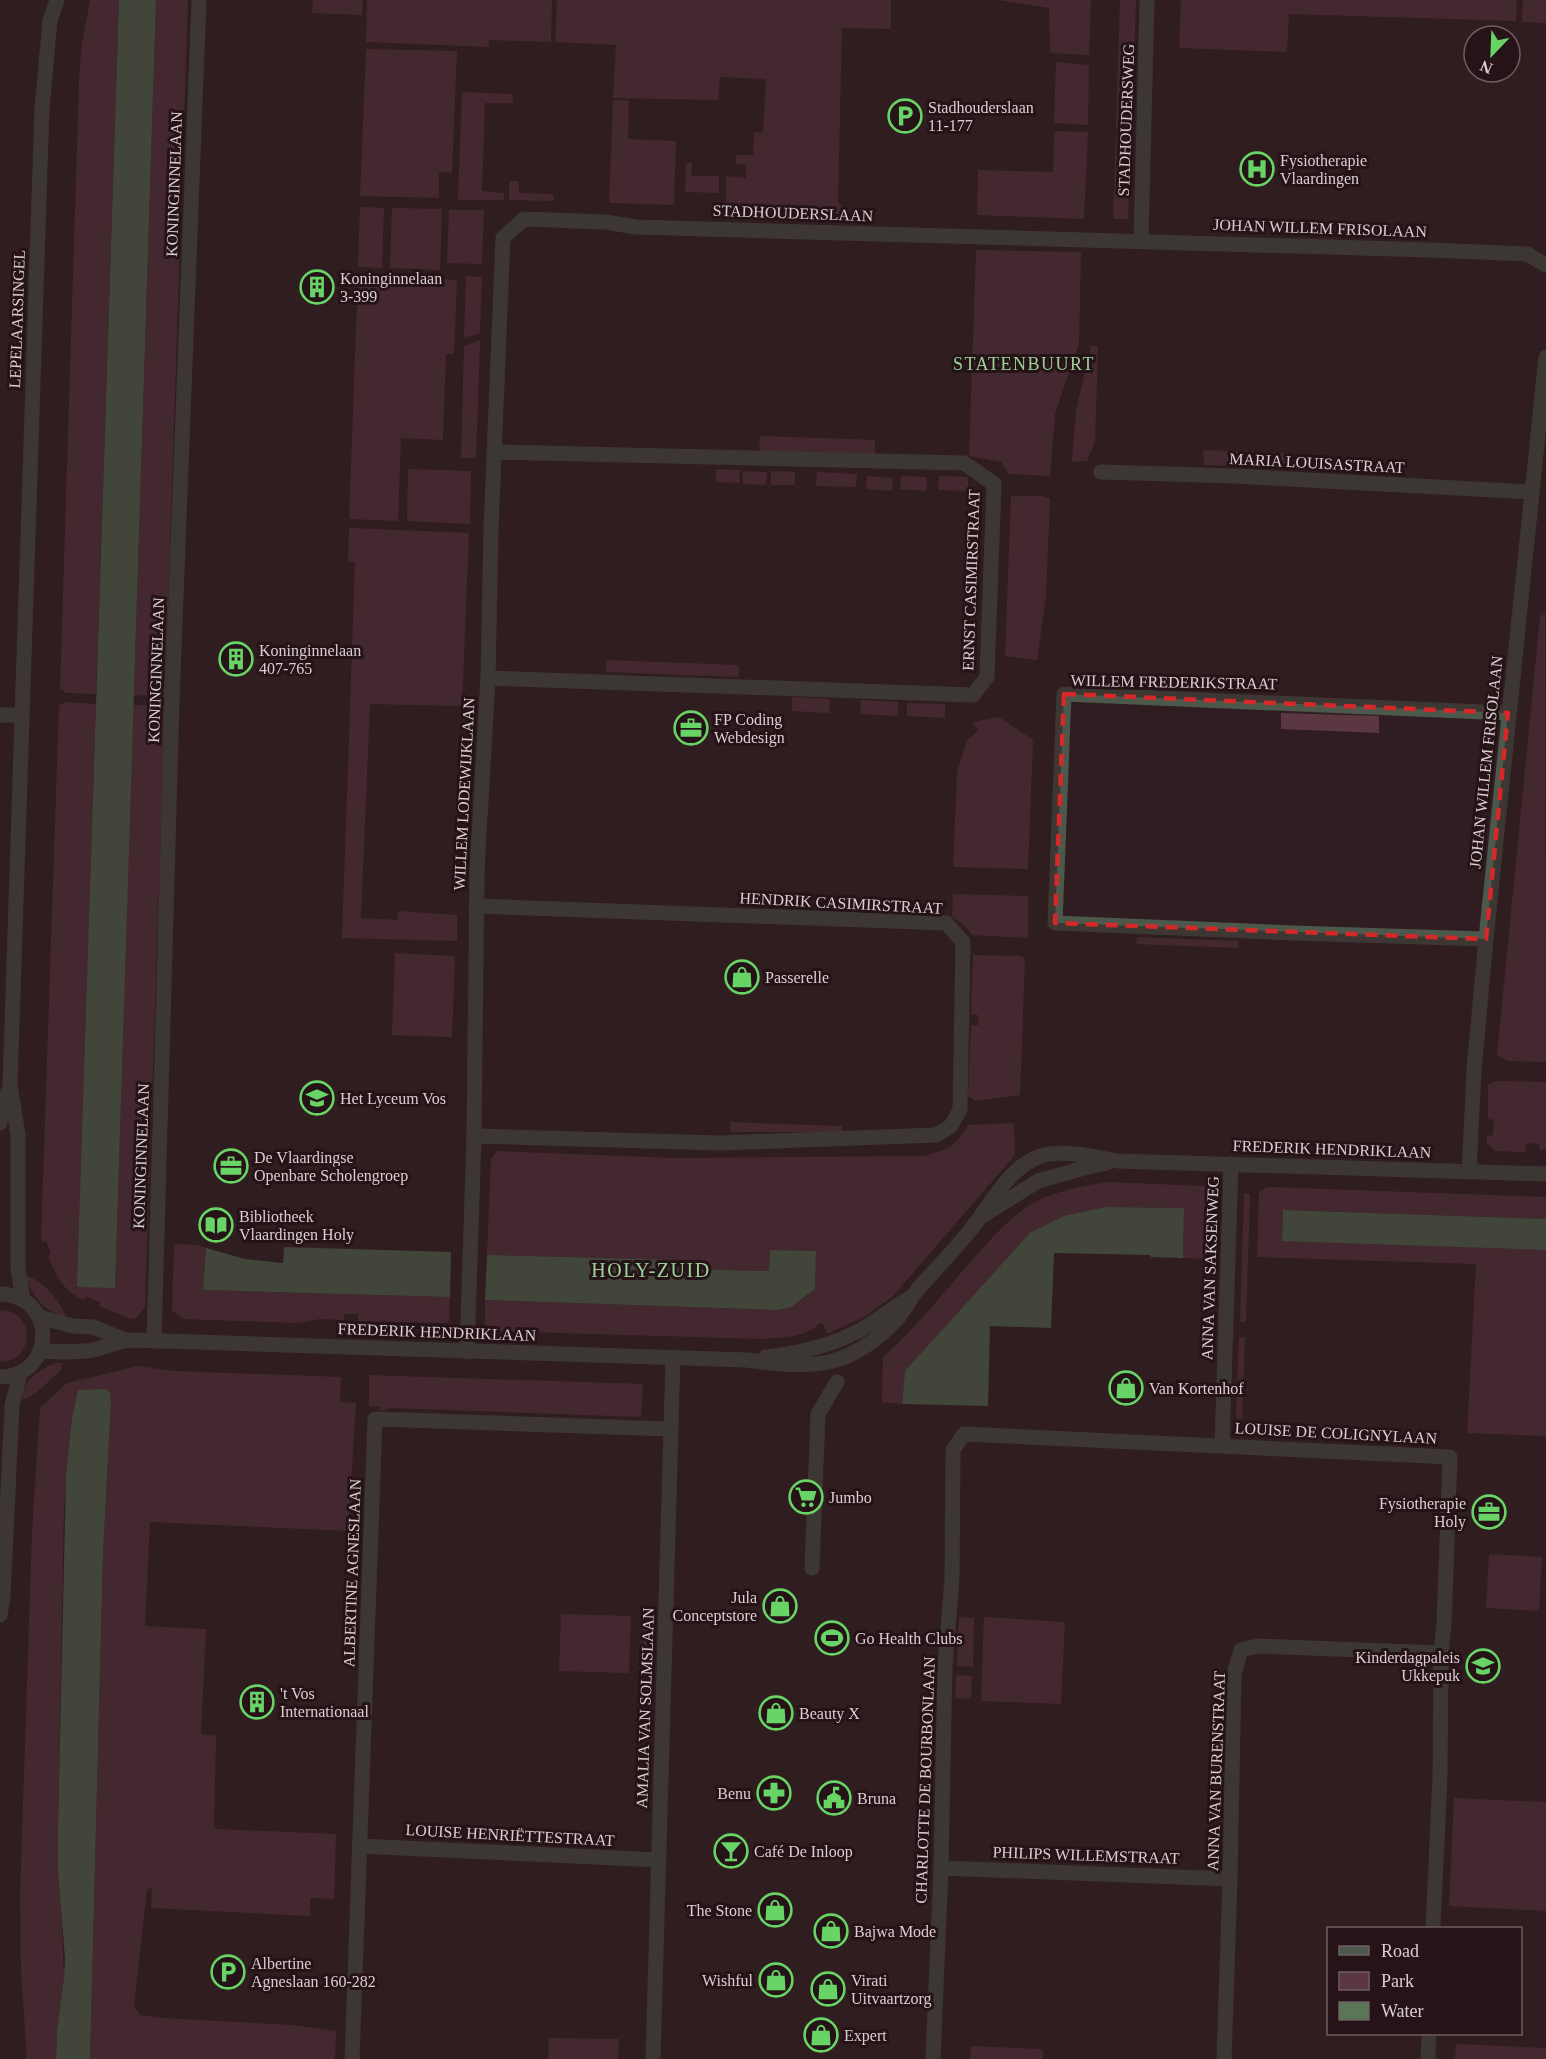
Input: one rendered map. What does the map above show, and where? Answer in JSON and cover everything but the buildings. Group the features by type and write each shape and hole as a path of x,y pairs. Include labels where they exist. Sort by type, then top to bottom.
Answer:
{"street":[{"name":"LEPELAARSINGEL","path":"45,0 50,21"},
{"name":"LEPELAARSINGEL","path":"23,1300 18,1267 18,1135 10,1085 42,108 50,21 57,0"},
{"name":"KONINGINNELAAN","path":"154,1341 172,701 199,0"},
{"name":"STADHOUDERSWEG","path":"1141,241 1147,0"},
{"name":"STADHOUDERSLAAN","path":"503,238 524,219 605,222 636,227 1090,241"},
{"name":"WILLEM LODEWIJKLAAN","path":"466,1352 474,1136 477,906 488,678 503,238"},
{"name":"JOHAN WILLEM FRISOLAAN","path":"1090,241 1527,254 1546,264"},
{"name":"JOHAN WILLEM FRISOLAAN","path":"1469,1172 1474,1070 1486,939 1546,357"},
{"name":"ERNST CASIMIRSTRAAT","path":"488,678 973,695 987,677 994,484 964,463 494,452"},
{"name":"MARIA LOUISASTRAAT","path":"1101,472 1235,476 1531,492"},
{"name":"WILLEM FREDERIKSTRAAT","path":"1486,939 1055,923 1064,694 1508,712"},
{"path":"0,715 22,715"},
{"name":"HENDRIK CASIMIRSTRAAT","path":"474,1136 720,1143 936,1135 951,1126 960,1109 963,942 946,923 477,906"},
{"name":"LEPELAARSINGEL","path":"0,1123 10,1085"},
{"name":"FREDERIK HENDRIKLAAN","path":"40,1351 92,1350 125,1340 747,1360 788,1354 846,1337 869,1325 911,1297 980,1218 995,1193 1020,1168 1040,1156 1054,1154 1118,1161 1546,1174"},
{"name":"FREDERIK HENDRIKLAAN","path":"980,1218 1038,1181 1118,1161"},
{"name":"ANNA VAN SAKSENWEG","path":"1222,1445 1231,1164"},
{"path":"0,1294 23,1300 34,1310 39,1317 43,1337 35,1360 20,1373 0,1377"},
{"name":"FREDERIK HENDRIKLAAN","path":"39,1317 73,1326 93,1327 125,1340"},
{"name":"AMALIA VAN SOLMSLAAN","path":"653,2059 673,1358"},
{"path":"0,1615 3,1597 12,1406 20,1373"},
{"path":"812,1568 818,1414 837,1382"},
{"name":"ALBERTINE AGNESLAAN","path":"352,2059 375,1419 671,1429"},
{"name":"LOUISE DE COLIGNYLAAN","path":"964,1434 1450,1457 1441,1653 1440,1777 1433,1927"},
{"name":"CHARLOTTE DE BOURBONLAAN","path":"933,2059 941,1868 945,1665 952,1579 953,1450 964,1434"},
{"name":"ANNA VAN BURENSTRAAT","path":"1224,2059 1234,1674 1241,1650 1258,1646 1441,1653"},
{"name":"LOUISE HENRIËTTESTRAAT","path":"359,1846 658,1860"},
{"name":"PHILIPS WILLEMSTRAAT","path":"941,1868 1230,1879"},
{"path":"1428,2059 1429,2035"}],"highlighted area":[{"path":"1064,694 1508,713 1486,939 1055,923"}],"green space":[{"path":"90,0 119,0 96,694 66,693 60,689 79,81 81,50"},
{"path":"156,0 188,0 165,697 134,695"},
{"path":"313,0 363,0 362,15 312,13"},
{"path":"367,0 552,0 551,42 489,40 489,47 366,42"},
{"path":"557,0 891,0 891,29 842,28 838,201 844,209 844,215 841,217 813,216 812,210 726,207 726,176 746,178 746,165 736,164 736,155 753,155 754,132 763,133 766,79 720,77 718,100 613,98 616,45 555,42"},
{"path":"998,0 1091,0 1089,55 1050,53 1049,8"},
{"path":"1120,0 1136,0 1132,131 1116,130"},
{"path":"1181,0 1517,0 1516,21 1289,14 1287,52 1179,48"},
{"path":"1523,0 1546,0 1546,23 1522,22"},
{"path":"366,49 457,51 452,173 439,172 439,198 360,196"},
{"path":"1056,62 1089,65 1088,125 1054,123"},
{"path":"462,92 513,94 513,103 485,103 482,191 504,193 504,200 458,200"},
{"path":"613,100 629,101 628,139 676,141 674,205 609,203"},
{"path":"1056,131 1088,132 1084,219 977,215 978,170 1053,172"},
{"path":"1116,137 1131,137 1128,219 1113,219"},
{"path":"686,163 692,163 691,176 719,176 719,193 685,192"},
{"path":"509,181 519,181 519,193 553,194 554,201 509,200"},
{"path":"360,207 384,208 382,268 358,267"},
{"path":"392,208 442,209 440,270 390,268"},
{"path":"449,210 484,210 482,264 447,263"},
{"path":"976,250 1081,252 1079,343 1055,414 1050,476 1009,474 1001,462 969,456"},
{"path":"358,276 457,280 454,354 446,354 443,440 401,438 398,521 349,519"},
{"path":"466,276 482,277 480,333 464,338"},
{"path":"480,340 476,458 461,458 464,346"},
{"path":"1091,346 1098,346 1095,442 1087,461 1072,462 1076,410"},
{"path":"760,436 875,440 875,454 759,451"},
{"path":"1203,450 1284,453 1291,457 1292,468 1204,465"},
{"path":"408,469 471,471 470,524 407,521"},
{"path":"716,469 740,470 739,483 716,482"},
{"path":"743,471 767,472 766,485 743,484"},
{"path":"771,471 795,472 795,485 771,485"},
{"path":"817,472 857,474 856,487 816,486"},
{"path":"867,476 893,478 892,491 866,489"},
{"path":"901,476 927,477 926,491 900,489"},
{"path":"939,476 968,477 968,491 938,490"},
{"path":"1011,496 1050,498 1046,596 1037,660 1005,656"},
{"path":"349,528 469,533 462,706 370,704 361,918 397,920 398,911 457,915 457,941 342,938 355,563 348,562"},
{"path":"1545,613 1546,1062 1507,1061 1497,1055 1540,617"},
{"path":"606,660 739,665 739,677 606,672"},
{"path":"792,697 830,699 829,713 792,711"},
{"path":"861,700 898,702 898,716 860,714"},
{"path":"66,702 96,704 78,1287 115,1287 133,705 165,706 145,1307 135,1319 99,1306 100,1302 87,1297 84,1300 71,1293 58,1277 48,1256 51,1254 46,1241 43,1242 41,1238 59,705"},
{"path":"907,703 945,704 945,718 907,716"},
{"path":"1281,713 1379,716 1379,733 1281,729"},
{"path":"999,717 1033,740 1028,869 953,867 957,772 967,741 978,730 972,722"},
{"path":"953,894 1028,896 1028,938 972,935 964,925 952,917"},
{"path":"1137,937 1238,941 1239,948 1136,944"},
{"path":"395,953 455,956 452,1037 392,1035"},
{"path":"973,955 1021,956 1025,959 1020,1095 975,1101 968,1096 971,1025 979,1025 978,1015 971,1014"},
{"path":"1496,1081 1546,1082 1546,1149 1540,1150 1539,1144 1526,1143 1525,1152 1495,1151 1487,1143 1487,1136 1493,1135 1494,1120 1488,1119 1488,1085"},
{"path":"730,1122 842,1126 842,1132 731,1132"},
{"path":"1014,1123 1015,1155 893,1296 864,1317 827,1334 824,1325 820,1323 800,1334 763,1339 493,1331 485,1324 485,1300 777,1310 800,1301 815,1289 816,1251 770,1250 769,1271 679,1269 679,1260 487,1255 491,1159 497,1151 673,1158 923,1156 938,1152 955,1143 968,1125"},
{"path":"1109,1182 1204,1186 1210,1192 1207,1259 1183,1258 1184,1208 1106,1207 905,1371 902,1404 882,1402 883,1357 924,1316 1010,1220 1033,1203 1046,1197"},
{"path":"1267,1187 1546,1197 1546,1219 1283,1210 1282,1240 1546,1250 1546,1436 1467,1433 1476,1264 1257,1257 1259,1192"},
{"path":"1244,1193 1250,1194 1246,1322 1240,1322"},
{"path":"174,1244 197,1245 206,1248 203,1290 450,1297 449,1322 358,1321 358,1314 344,1314 344,1320 320,1319 297,1323 184,1319 172,1311"},
{"path":"28,1276 50,1292 62,1308 65,1317 51,1311 40,1302 29,1284 26,1277"},
{"path":"0,1310 12,1312 20,1318 27,1336 20,1354 12,1360 0,1362"},
{"path":"1239,1337 1245,1337 1242,1420 1237,1419 1236,1415"},
{"path":"56,1363 62,1363 61,1370 36,1393 23,1400 23,1393 28,1382 38,1372"},
{"path":"138,1366 174,1371 341,1377 340,1402 356,1403 348,1531 150,1522 145,1626 206,1629 201,1734 216,1736 214,1827 217,1829 336,1834 334,1899 310,1898 310,1916 151,1908 152,1888 147,1889 134,2006 140,2015 161,2018 292,2025 336,2031 335,2059 90,2059 103,1553 110,1392 72,1419 64,1506 58,1829 64,1977 56,2059 27,2059 21,1971 20,1895 32,1532 40,1408 67,1383"},
{"path":"369,1375 643,1384 641,1417 391,1408 380,1411 380,1407 369,1406"},
{"path":"1489,1554 1542,1557 1539,1611 1486,1608"},
{"path":"561,1614 631,1616 629,1673 559,1671"},
{"path":"644,1616 655,1617 653,1675 642,1675"},
{"path":"959,1617 974,1618 973,1667 957,1666"},
{"path":"984,1617 1065,1622 1061,1704 981,1701"},
{"path":"956,1675 972,1676 971,1699 955,1698"},
{"path":"1454,1798 1546,1802 1546,1911 1449,1906"},
{"path":"549,2038 619,2039 618,2059 548,2059"},
{"path":"1456,2044 1546,2048 1546,2059 1455,2059"},
{"path":"971,2046 1043,2049 1043,2059 970,2059"}],"water":[{"path":"119,0 156,0 115,1288 77,1287"},
{"path":"1106,1207 1184,1208 1183,1258 1054,1253 1051,1328 990,1326 988,1406 902,1404 905,1371 1030,1233 1064,1216"},
{"path":"1283,1210 1546,1219 1546,1250 1282,1241"},
{"path":"284,1247 451,1252 450,1297 203,1290 206,1248 245,1259 283,1263"},
{"path":"770,1250 816,1251 815,1289 791,1307 777,1310 485,1300 487,1255 679,1260 679,1269 769,1271"},
{"path":"106,1389 110,1392 111,1402 103,1553 90,2059 56,2059 65,1959 58,1869 58,1829 66,1476 72,1419 78,1390"}],"place":[{"name":"Stadhouderslaan 11-177","path":"905,116"},
{"name":"Fysiotherapie Vlaardingen","path":"1257,169"},
{"name":"Koninginnelaan 3-399","path":"317,287"},
{"name":"Koninginnelaan 407-765","path":"236,659"},
{"name":"FP Coding Webdesign","path":"691,728"},
{"name":"Passerelle","path":"742,977"},
{"name":"Het Lyceum Vos","path":"317,1098"},
{"name":"De Vlaardingse Openbare Scholengroep","path":"231,1166"},
{"name":"Bibliotheek Vlaardingen Holy","path":"216,1225"},
{"name":"Van Kortenhof","path":"1126,1388"},
{"name":"Jumbo","path":"806,1497"},
{"name":"Fysiotherapie Holy","path":"1489,1512"},
{"name":"Jula Conceptstore","path":"780,1606"},
{"name":"Go Health Clubs","path":"832,1638"},
{"name":"Kinderdagpaleis Ukkepuk","path":"1483,1666"},
{"name":"'t Vos Internationaal","path":"257,1702"},
{"name":"Beauty X","path":"776,1713"},
{"name":"Benu","path":"774,1793"},
{"name":"Bruna","path":"834,1798"},
{"name":"Café De Inloop","path":"731,1851"},
{"name":"The Stone","path":"775,1910"},
{"name":"Bajwa Mode","path":"831,1931"},
{"name":"Albertine Agneslaan 160-282","path":"228,1972"},
{"name":"Wishful","path":"776,1980"},
{"name":"Virati Uitvaartzorg","path":"828,1989"},
{"name":"Expert","path":"821,2035"}],"district":[{"name":"STATENBUURT","path":"1024,364"},
{"name":"HOLY-ZUID","path":"651,1270"}]}
